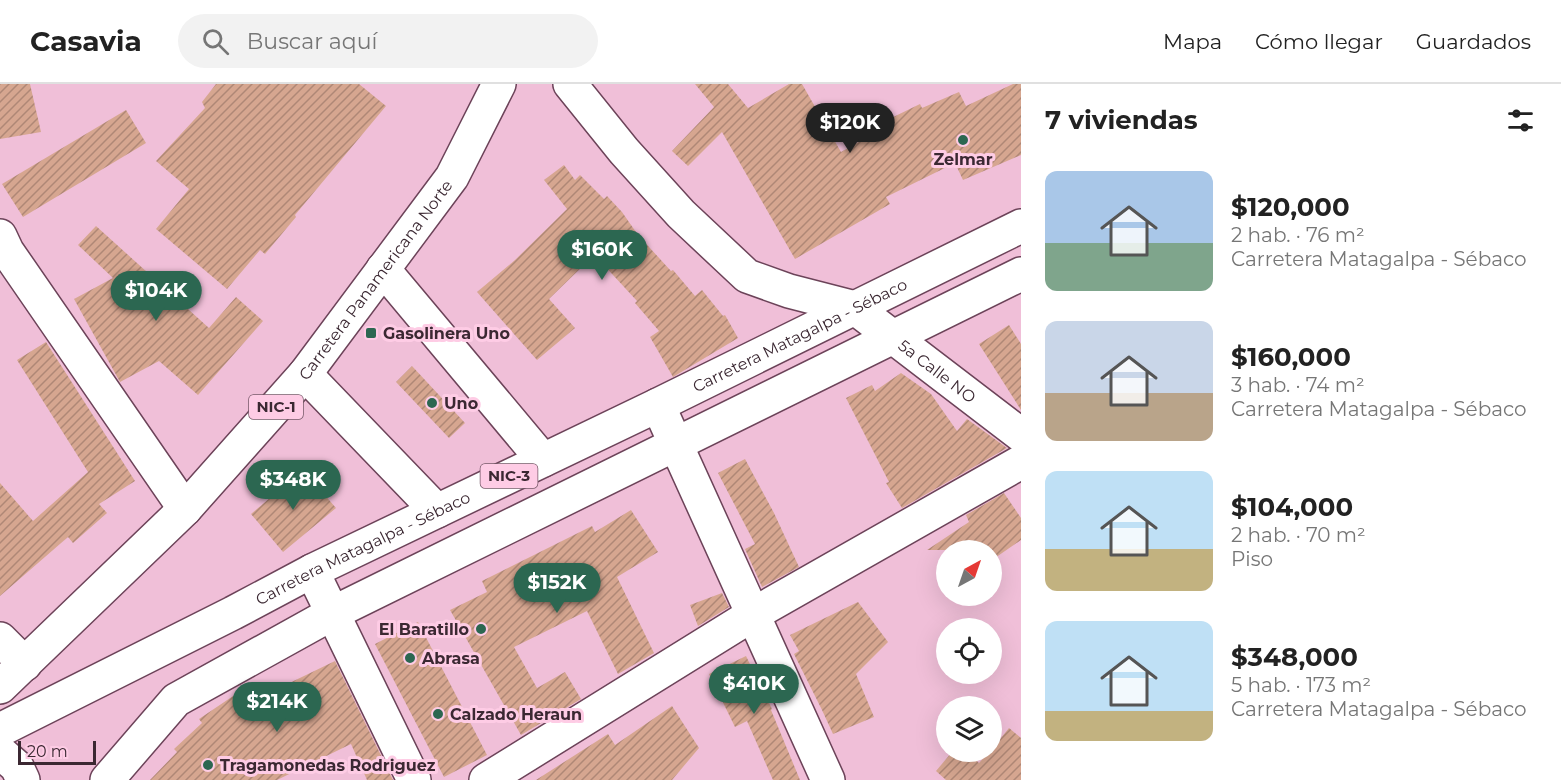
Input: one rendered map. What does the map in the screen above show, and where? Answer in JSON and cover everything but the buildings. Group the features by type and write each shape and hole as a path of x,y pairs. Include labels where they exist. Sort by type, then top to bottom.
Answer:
{"main road":[{"name":"Carretera Panamericana Norte","path":"0,687 185,509 305,374 452,177 499,84"},
{"path":"571,84 624,151 681,214 747,276 789,291 855,308"},
{"name":"Carretera Matagalpa - Sébaco","path":"0,730 312,571 658,405 1021,226"},
{"path":"2,247 185,509"},
{"path":"383,269 543,460"},
{"path":"107,780 176,700 333,613 1021,274"},
{"name":"5a Calle NO","path":"855,308 1021,435"},
{"path":"305,374 437,511"},
{"path":"658,405 828,780"},
{"path":"486,780 752,615 1021,462"},
{"path":"312,571 414,780"},
{"path":"0,639 25,664"},
{"path":"0,752 17,767 22,780"}],"place":[{"name":"Zelmar","path":"963,140"},
{"name":"Gasolinera Uno","path":"371,333"},
{"name":"Uno","path":"432,403"},
{"name":"El Baratillo","path":"481,629"},
{"name":"Abrasa","path":"410,658"},
{"name":"Calzado Heraun","path":"438,714"},
{"name":"Tragamonedas Rodriguez","path":"208,765"}]}
